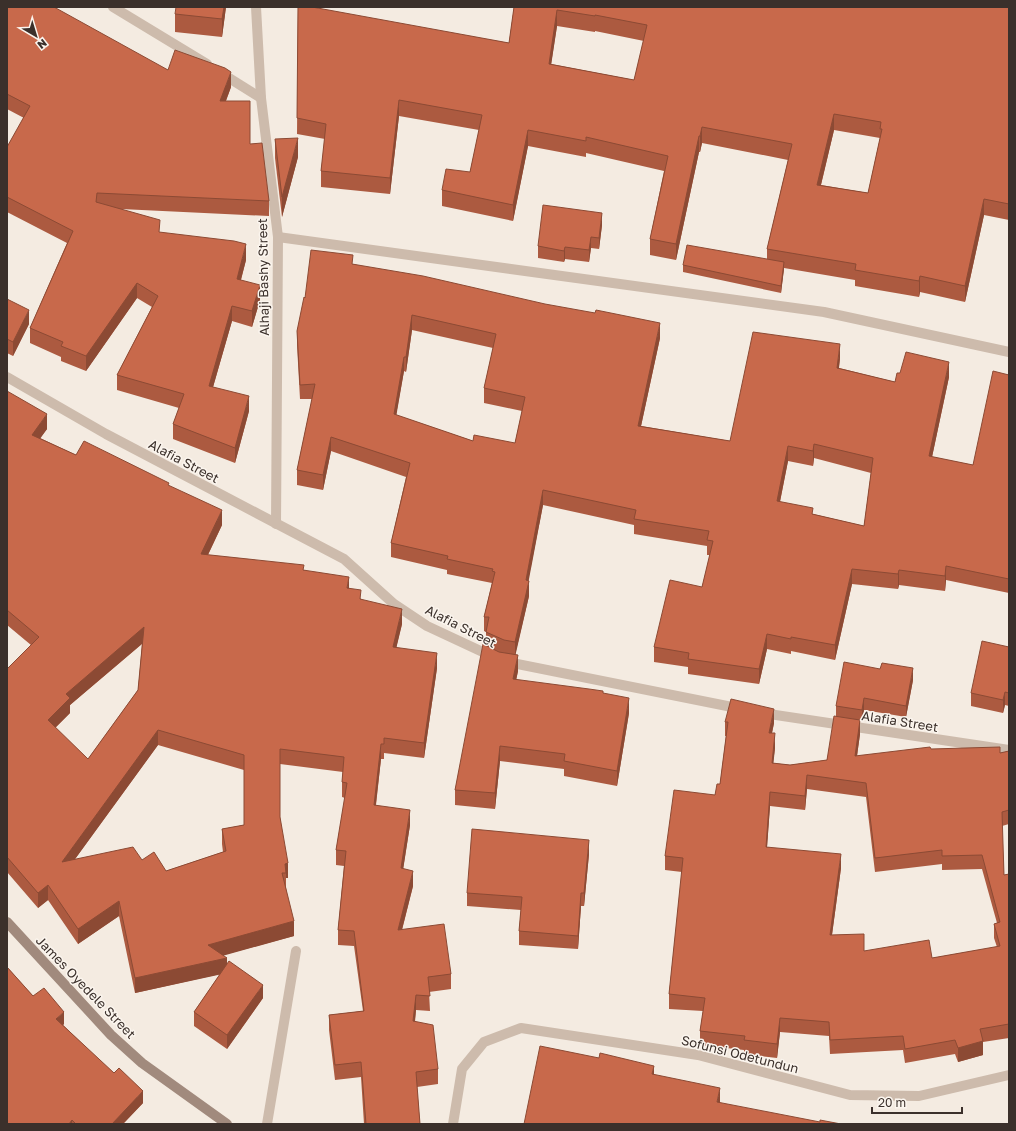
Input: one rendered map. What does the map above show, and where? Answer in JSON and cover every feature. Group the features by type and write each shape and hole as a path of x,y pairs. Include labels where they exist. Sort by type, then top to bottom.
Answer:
{"street":[{"path":"113,7 261,98"},
{"name":"Alhaji Bashy Street","path":"256,7 261,98 278,237 276,524"},
{"path":"278,237 824,312 1009,352"},
{"name":"Alafia Street","path":"7,377 106,434 344,559 394,604 428,626 502,662 777,715 1009,750"},
{"name":"James Oyedele Street","path":"7,922 111,1035 142,1063 227,1124"},
{"path":"266,1124 296,951"},
{"name":"Sofunsi Odetundun","path":"453,1124 462,1069 484,1042 521,1028 698,1055 850,1095 919,1096 1008,1079"}],"building":[{"path":"7,7 54,7 168,70 175,50 225,68 231,72 220,101 250,101 250,144 262,143 269,201 97,193 96,202 160,220 159,232 234,241 246,244 237,279 260,285 252,311 232,306 209,386 249,396 235,448 173,424 184,394 117,375 158,296 137,283 86,356 61,346 63,342 30,328 73,231 7,197 7,147 30,106 7,94"},
{"path":"176,7 224,7 222,19 175,14"},
{"path":"298,7 312,7 509,43 514,7 1009,7 1009,204 984,199 965,286 920,276 919,281 855,270 856,264 767,249 792,144 702,127 676,244 650,239 668,156 586,137 586,141 528,130 513,205 442,190 446,169 470,172 482,115 399,100 390,178 321,171 326,124 297,118","holes":["557,10 595,15 647,25 634,80 549,64","834,114 881,122 880,129 882,129 868,193 817,185"]},
{"path":"298,138 282,197 275,139"},
{"path":"543,205 602,213 599,238 591,237 589,250 565,247 564,251 538,246"},
{"path":"687,245 784,262 781,286 683,265"},
{"path":"311,250 353,255 352,264 423,276 545,304 595,313 596,310 660,323 638,426 730,441 753,332 840,344 837,368 895,382 897,373 900,373 906,352 949,362 929,456 973,465 993,371 1009,375 1009,579 946,566 945,576 899,570 898,574 852,569 835,645 767,634 759,669 688,659 689,653 654,647 670,580 702,587 713,541 707,540 709,531 634,519 636,510 543,490 526,580 529,581 515,642 504,640 486,632 489,617 484,617 495,572 492,571 493,569 447,559 448,556 391,543 410,463 331,437 323,475 297,470 315,384 300,385 297,331 304,297 305,298","holes":["412,315 496,334 484,388 525,397 515,443 474,435 473,441 394,414 404,357 406,357","814,444 873,458 864,526 812,514 813,508 777,501 788,446 813,451"]},
{"path":"7,299 29,310 13,342 7,339"},
{"path":"7,391 47,414 32,435 76,455 84,441 169,483 168,485 222,510 201,554 304,565 303,570 349,577 347,588 361,590 360,599 402,609 393,647 437,653 424,743 384,738 384,744 381,744 374,805 410,810 401,868 413,871 398,930 444,924 451,974 428,977 430,996 416,995 413,1021 433,1025 438,1069 416,1072 420,1124 366,1124 361,1062 335,1065 329,1015 364,1011 354,931 338,930 346,851 336,850 347,783 342,782 344,757 280,749 280,817 288,863 285,864 286,873 282,873 294,921 208,945 227,958 135,978 119,901 78,929 48,885 38,893 7,857 7,669 39,637 7,610","holes":["144,627 138,690 88,759 48,720 70,698 66,694","158,730 244,755 244,825 222,829 226,851 166,871 154,852 142,860 133,847 62,862"]},
{"path":"982,641 1009,647 1009,693 1005,692 1003,700 971,693"},
{"path":"483,644 499,652 518,655 513,679 603,691 603,693 629,698 617,771 564,761 565,754 500,746 495,793 455,790"},
{"path":"844,662 880,669 882,663 913,668 906,706 864,698 862,710 836,706"},
{"path":"731,699 774,709 769,733 775,733 772,763 790,765 827,760 834,716 860,720 855,756 930,747 931,749 1000,747 1000,753 1009,751 1009,810 1002,812 1004,875 1009,874 1009,1024 980,1029 983,1041 958,1048 955,1040 905,1049 903,1036 830,1040 829,1022 780,1018 777,1044 744,1040 745,1036 700,1031 705,998 669,994 683,858 665,856 674,790 715,795 717,784 720,784 728,722 725,722","holes":["807,775 866,783 875,858 942,850 942,856 982,855 1000,922 994,924 1000,946 932,958 929,940 864,951 864,934 830,935 841,854 766,847 770,792 805,796"]},
{"path":"472,829 589,840 584,893 581,893 578,936 519,931 522,897 467,893"},
{"path":"229,961 263,985 227,1035 194,1012"},
{"path":"7,967 33,996 44,988 64,1012 56,1019 114,1073 119,1068 143,1091 112,1124 76,1124 72,1120 69,1124 9,1124 7,1122"},
{"path":"540,1046 599,1058 600,1053 654,1066 652,1074 720,1088 717,1102 820,1122 820,1120 841,1124 524,1124"}]}
